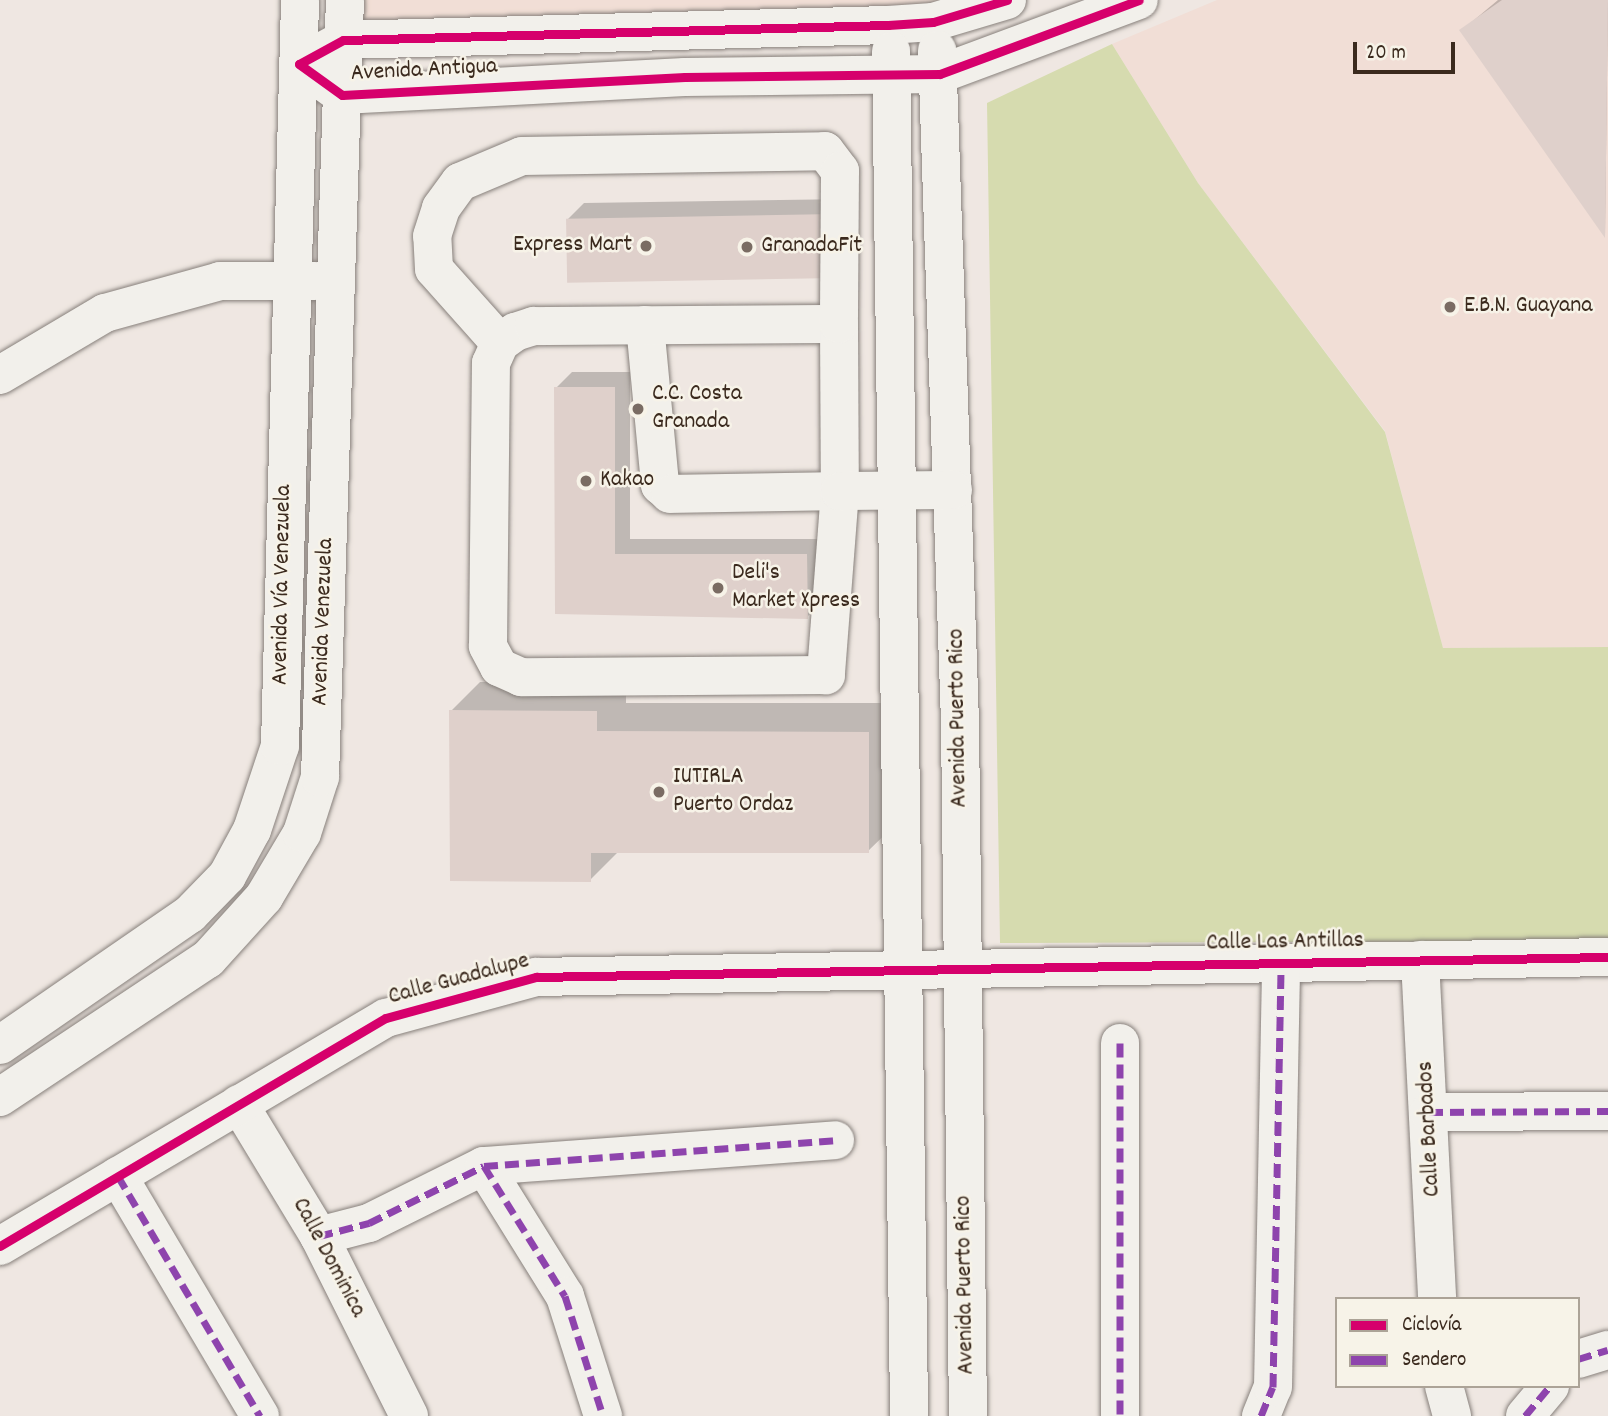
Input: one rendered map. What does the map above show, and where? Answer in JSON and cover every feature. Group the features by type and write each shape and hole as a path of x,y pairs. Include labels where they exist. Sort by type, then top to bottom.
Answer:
{"street":[{"name":"Avenida Vía Venezuela","path":"0,1045 190,914 226,876 252,830 280,746 300,0"},
{"name":"Avenida Venezuela","path":"0,1097 208,958 285,863 302,834 320,777 345,0"},
{"name":"Avenida Antigua","path":"1007,0 933,22 888,25 344,40 299,64 342,95 685,77 940,74 1139,0"},
{"name":"Avenida Puerto Rico","path":"933,22 940,74 953,490 968,1416"},
{"path":"888,25 893,75 900,489 909,1416"},
{"path":"500,343 434,270 432,236 441,208 460,183 522,156 825,150 840,171 840,491 827,675 510,672 499,667 488,646 491,363 500,343 534,326 839,324"},
{"path":"0,375 105,313 220,281 334,282"},
{"path":"645,325 660,485 670,494 953,490"},
{"path":"252,830 285,863"},
{"name":"Calle Las Antillas","path":"906,972 962,968 1608,957"},
{"name":"Calle Barbados","path":"1420,960 1437,1297"},
{"path":"1261,1416 1273,1387 1281,963"},
{"name":"Calle Guadalupe","path":"0,1246 386,1018 536,977 906,972"},
{"path":"1120,1043 1120,1416"},
{"name":"Calle Dominica","path":"239,1104 319,1237 410,1416"},
{"path":"1429,1112 1608,1111"},
{"path":"319,1237 369,1223 484,1166 835,1140"},
{"path":"484,1166 565,1296 603,1416"},
{"path":"118,1176 260,1416"},
{"path":"1580,1358 1608,1350"},
{"path":"1445,1388 1452,1416"},
{"path":"1525,1416 1548,1388"}],"shaded area":[{"path":"345,0 1007,0 344,40"},
{"name":"E.B.N. Guayana","path":"1217,0 1608,0 1608,647 1443,648 1385,431 1198,183 1112,44"}],"green space":[{"path":"1112,44 1198,183 1385,432 1443,648 1608,647 1608,941 1000,943 987,103"}],"building":[{"path":"1502,0 1608,0 1605,238 1459,30"},
{"path":"835,214 836,278 567,283 566,219"},
{"path":"554,387 615,387 615,554 807,554 808,619 555,614"},
{"name":"IUTIRLA Puerto Ordaz","path":"449,710 597,711 597,731 869,732 869,853 591,853 591,882 450,881"}],"marked path":[{"path":"1261,1416 1273,1387 1281,963"},
{"path":"1120,1043 1120,1416"},
{"path":"1429,1112 1608,1111"},
{"path":"319,1236 369,1223 484,1166 835,1140"},
{"path":"484,1166 565,1296 603,1416"},
{"path":"118,1176 260,1416"},
{"path":"1580,1358 1608,1350"},
{"path":"1525,1416 1548,1388"}],"cycle path":[{"path":"1007,0 933,22 888,25 343,40 299,64 342,95 685,77 940,74 1139,0"},
{"path":"0,1246 386,1018 536,977 1608,957"}],"place":[{"name":"Express Mart","path":"646,246"},
{"name":"GranadaFit","path":"747,247"},
{"name":"E.B.N. Guayana","path":"1450,307"},
{"name":"C.C. Costa Granada","path":"638,409"},
{"name":"Kakao","path":"586,481"},
{"name":"Deli's Market Xpress","path":"718,588"},
{"name":"IUTIRLA Puerto Ordaz","path":"659,792"}]}
